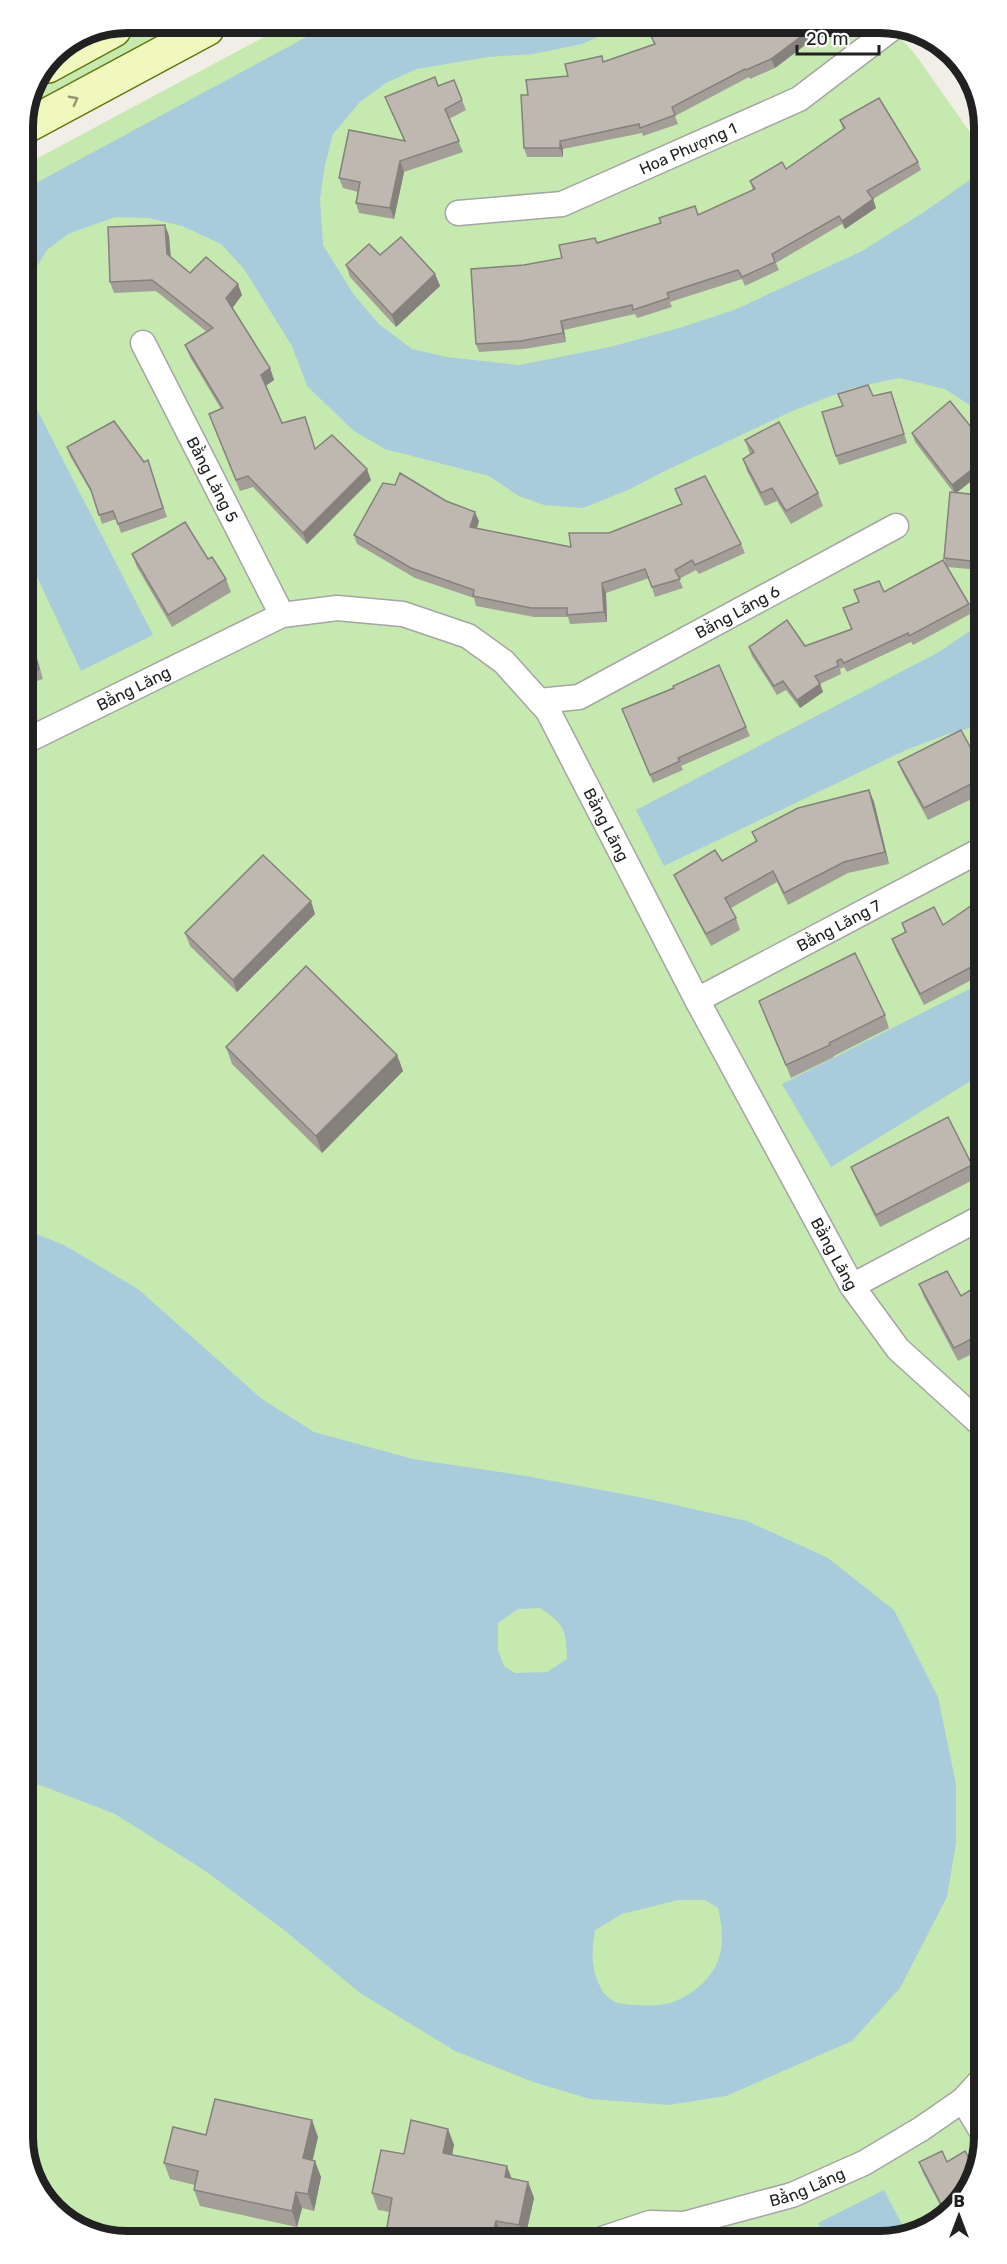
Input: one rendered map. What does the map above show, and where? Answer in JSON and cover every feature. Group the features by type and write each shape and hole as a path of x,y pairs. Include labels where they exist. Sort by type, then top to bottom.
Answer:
{"main road":[{"path":"33,123 200,33"},
{"path":"64,57 101,37"}],"street":[{"name":"Hoa Phượng 1","path":"458,213 562,204 799,99 886,33"},
{"name":"Bằng Lăng 5","path":"143,343 282,615"},
{"name":"Bằng Lăng 6","path":"579,697 896,526"},
{"name":"Bằng Lăng","path":"33,738 282,615 337,608 403,614 468,636 504,662 548,711 697,1000 852,1286 898,1349 974,1419"},
{"path":"539,701 579,697"},
{"path":"559,733 579,697"},
{"name":"Bằng Lăng 7","path":"697,1000 974,854"},
{"path":"852,1286 974,1221"},
{"name":"Bằng Lăng","path":"626,2231 650,2223 687,2231 792,2195 864,2163 921,2129 963,2100 974,2088"},
{"path":"963,2100 974,2118"}],"green space":[{"path":"135,33 173,33 35,108 45,82"},
{"path":"272,33 886,33 898,35 915,54 974,138 974,2137 969,2167 960,2186 929,2186 929,2217 910,2226 880,2231 121,2231 97,2226 70,2212 61,2203 43,2179 38,2167 33,2137 33,161"}],"water":[{"path":"314,33 607,33 582,44 533,54 488,57 417,69 386,83 360,102 333,134 320,199 323,245 354,295 379,324 412,349 447,357 519,365 610,347 734,310 862,251 974,177 974,408 945,389 899,378 852,388 790,412 628,490 583,508 544,505 519,496 489,476 385,449 354,431 307,386 292,346 244,269 221,244 182,226 149,218 115,217 68,234 47,250 33,276 33,185"},
{"path":"33,402 153,635 81,671 33,568"},
{"path":"974,628 974,727 906,750 664,866 636,810 939,652"},
{"path":"974,987 974,1079 831,1167 782,1084"},
{"path":"33,1233 64,1245 138,1289 262,1399 314,1432 413,1459 526,1476 644,1498 747,1521 828,1558 894,1610 938,1697 956,1784 956,1843 947,1897 900,1988 852,2041 726,2096 669,2105 590,2099 533,2082 455,2051 360,1993 284,1930 207,1872 115,1814 33,1784","holes":["540,1608 555,1619 565,1634 567,1659 547,1672 515,1673 504,1666 498,1650 498,1623 518,1609","678,1900 705,1900 718,1908 722,1942 719,1959 703,1983 689,1994 668,2004 630,2005 618,2003 606,1995 597,1981 593,1967 595,1930 622,1914"]},
{"path":"884,2190 904,2227 880,2231 822,2231 818,2223"}],"building":[{"path":"806,33 771,59 745,69 672,107 675,115 640,128 639,124 560,141 560,148 524,148 521,95 528,95 526,80 568,76 565,64 602,56 603,62 655,44 650,34"},
{"path":"435,77 438,86 454,80 462,100 445,109 459,141 400,161 390,208 356,203 360,182 339,178 349,130 405,141 385,97"},
{"path":"879,98 918,162 867,191 873,199 842,221 839,216 772,254 775,262 742,277 738,270 667,293 669,298 633,310 632,305 561,321 563,333 521,341 476,344 471,269 524,265 562,258 559,245 595,238 597,243 661,223 659,218 695,206 698,215 755,189 750,181 782,162 786,169 845,128 840,120"},
{"path":"165,225 167,254 190,273 206,257 238,284 226,298 270,368 261,375 282,423 305,417 315,449 332,435 367,469 303,533 248,476 236,480 209,414 223,408 185,345 213,328 152,280 110,282 108,227"},
{"path":"401,237 435,274 392,315 346,265 369,244 380,255"},
{"path":"868,385 873,396 891,392 904,434 836,456 822,412 843,406 838,394"},
{"path":"950,401 974,431 974,468 952,485 912,433"},
{"path":"114,421 144,462 148,460 163,508 118,524 113,511 99,515 91,490 67,447"},
{"path":"779,422 818,493 786,511 772,488 761,493 743,459 754,452 745,440"},
{"path":"400,473 446,501 475,512 470,527 571,547 569,533 609,533 682,504 675,489 705,476 741,544 695,565 692,560 675,570 680,579 652,587 645,569 602,583 604,612 567,615 567,608 531,608 473,596 474,590 411,568 354,535 383,483 395,485"},
{"path":"950,492 974,494 974,561 944,558"},
{"path":"185,522 208,559 212,557 226,579 168,615 132,554"},
{"path":"943,560 969,604 909,636 908,633 844,663 841,659 837,661 838,666 815,676 820,684 797,700 783,681 774,686 749,647 787,620 805,646 852,629 843,608 859,602 854,590 879,581 884,592"},
{"path":"33,648 39,669 33,671"},
{"path":"719,665 746,727 678,758 680,761 650,775 622,709 674,688 673,686"},
{"path":"961,730 974,754 974,783 924,808 898,762"},
{"path":"869,790 885,852 844,862 784,893 773,871 725,898 736,918 706,934 674,875 715,850 722,861 757,841 752,832 798,808"},
{"path":"263,855 311,901 233,980 185,933"},
{"path":"974,904 974,966 920,994 892,939 906,932 902,923 934,907 943,925"},
{"path":"855,953 885,1015 829,1043 830,1045 786,1065 759,1001"},
{"path":"306,966 397,1055 316,1136 226,1047"},
{"path":"948,1117 972,1165 876,1215 851,1167"},
{"path":"947,1271 961,1296 974,1288 974,1315 972,1316 974,1338 954,1348 919,1284"},
{"path":"215,2099 312,2120 303,2158 315,2161 308,2194 296,2192 292,2211 194,2190 198,2171 164,2163 173,2127 206,2135"},
{"path":"411,2120 448,2129 443,2153 507,2166 505,2177 528,2182 519,2225 496,2221 494,2231 386,2231 392,2198 372,2193 381,2150 404,2154"},
{"path":"942,2151 947,2162 965,2151 971,2161 960,2186 932,2186 919,2162"}]}
